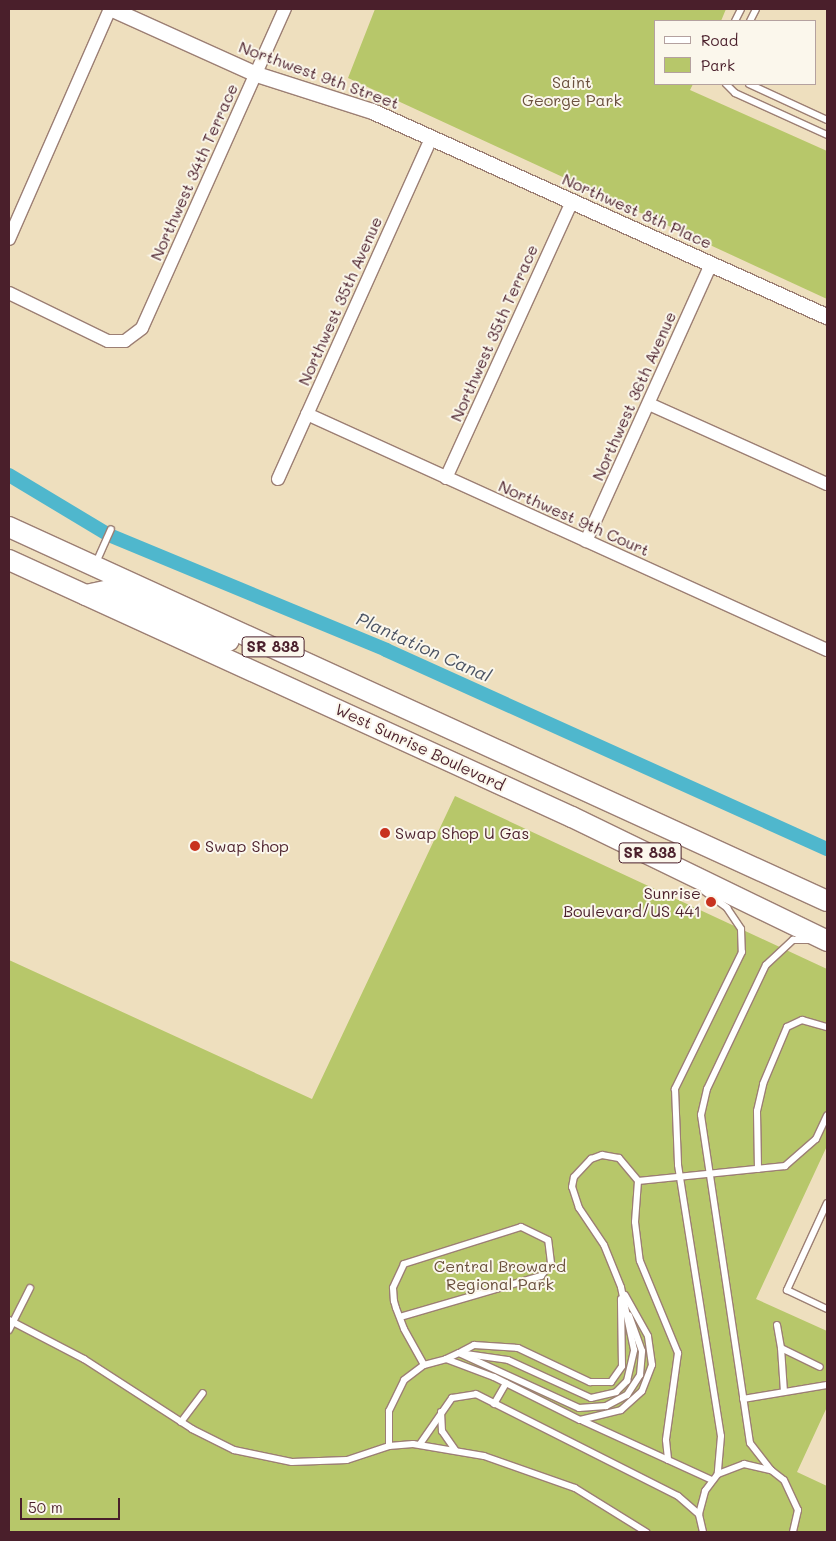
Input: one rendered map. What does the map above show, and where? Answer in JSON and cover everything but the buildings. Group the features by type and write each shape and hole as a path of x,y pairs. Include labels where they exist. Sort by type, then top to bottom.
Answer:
{"main road":[{"name":"West Sunrise Boulevard","path":"9,527 827,901"},
{"name":"West Sunrise Boulevard","path":"9,560 664,860 825,940"},
{"path":"86,595 109,590 285,664 306,662"}],"street":[{"name":"Northwest 9th Street","path":"111,9 256,74 372,111 432,137"},
{"path":"9,239 111,9"},
{"name":"Northwest 34th Terrace","path":"9,292 108,341 125,341 142,328 285,9"},
{"name":"Northwest 8th Place","path":"432,137 827,316"},
{"name":"Northwest 35th Avenue","path":"278,479 432,137"},
{"name":"Northwest 35th Terrace","path":"446,478 572,201"},
{"name":"Northwest 36th Avenue","path":"586,541 711,264"},
{"path":"649,404 827,484"},
{"name":"Northwest 9th Court","path":"307,414 827,650"}],"lane":[{"path":"727,85 734,93 827,135"},
{"path":"751,85 827,120"},
{"path":"95,566 111,529"},
{"path":"664,860 727,908 741,929 742,952 675,1089 680,1177 722,1436 718,1474"},
{"path":"793,1532 798,1510 794,1494 754,1452 743,1399 701,1115 707,1089 748,999 783,947 794,940 825,940"},
{"path":"758,1169 761,1093 787,1028 802,1020 827,1028"},
{"path":"638,1181 785,1166 801,1155 827,1115"},
{"path":"459,1353 579,1408 606,1406 627,1396 640,1375 642,1351 604,1245 579,1208 572,1187 581,1167 602,1155 627,1163 638,1181 635,1222 640,1261 678,1353 666,1440 668,1460"},
{"path":"827,1203 787,1290 827,1309"},
{"path":"400,1318 541,1276 551,1263 548,1240 521,1227 404,1264 394,1288 400,1318 424,1366"},
{"path":"9,1330 11,1321 30,1288"},
{"path":"388,1446 394,1396 404,1380 424,1366 446,1359 474,1345 518,1348 590,1382 611,1382 622,1366 621,1288"},
{"path":"580,1420 621,1410 649,1378 648,1336 621,1288"},
{"path":"459,1353 508,1360 580,1394 601,1397 616,1392 633,1365 626,1307"},
{"path":"11,1321 84,1359 181,1422 234,1450 292,1462 347,1460 388,1446 420,1444 456,1451 549,1477 608,1506 646,1532"},
{"path":"777,1325 781,1348 784,1392"},
{"path":"781,1348 820,1367"},
{"path":"446,1359 506,1383 580,1420 712,1480"},
{"path":"494,1404 506,1383"},
{"path":"743,1399 827,1385"},
{"path":"181,1422 202,1393"},
{"path":"420,1444 452,1398 462,1394 476,1394 678,1496 699,1514 704,1532"},
{"path":"441,1412 442,1431 456,1451"},
{"path":"699,1514 712,1480 718,1474 744,1464 771,1470"}],"green space":[{"name":"Saint George Park","path":"375,9 726,9 721,20 654,20 654,85 692,85 690,90 827,151 827,299 348,78"},
{"name":"Central Broward Regional Park","path":"455,796 827,969 827,1146 756,1299 827,1331 827,1407 797,1472 827,1486 827,1532 9,1532 9,960 312,1099"}],"waterway":[{"name":"Plantation Canal","path":"9,475 109,535 386,650 827,849"}],"place":[{"name":"Swap Shop U Gas","path":"385,833"},
{"name":"Swap Shop","path":"195,846"},
{"name":"Sunrise Boulevard/US 441","path":"711,902"}]}
